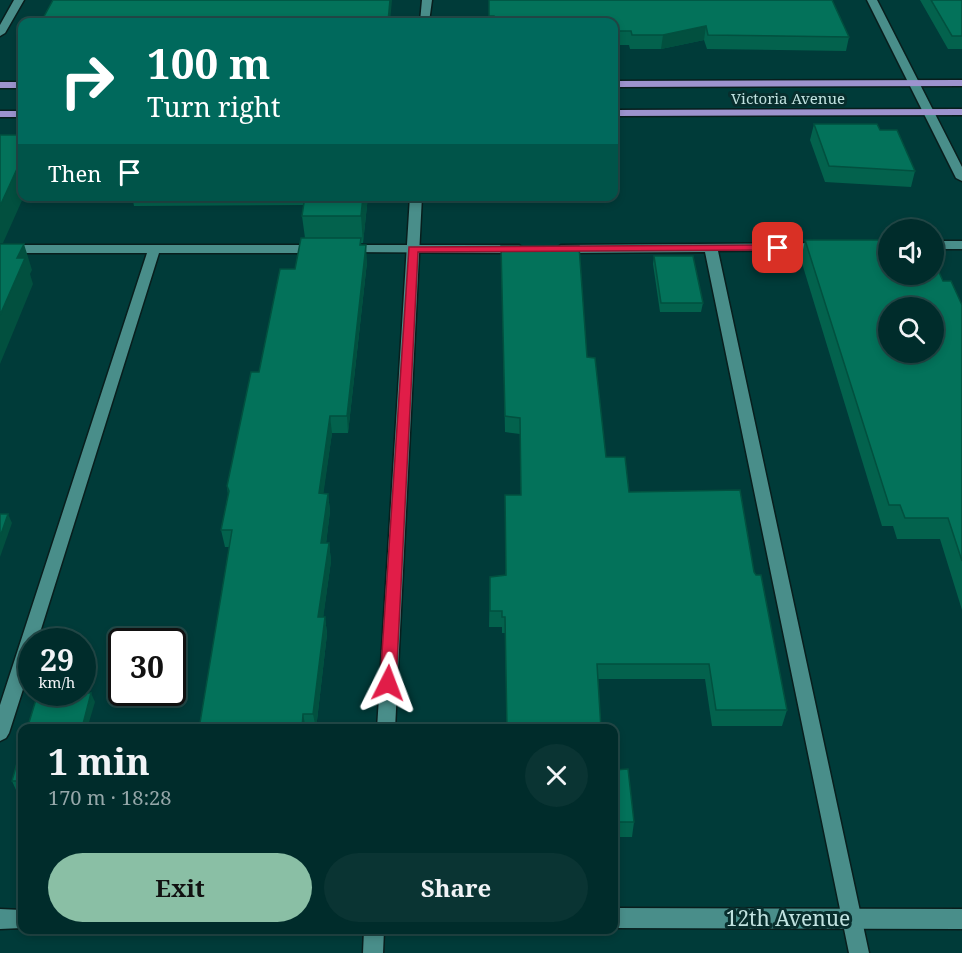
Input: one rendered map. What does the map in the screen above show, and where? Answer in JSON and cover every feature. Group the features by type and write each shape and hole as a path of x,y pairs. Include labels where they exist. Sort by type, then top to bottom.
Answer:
{"main road":[{"name":"Victoria Avenue","path":"618,84 962,83"},
{"path":"0,85 18,85"},
{"name":"Victoria Avenue","path":"618,114 962,112"},
{"path":"0,114 18,114"}],"street":[{"path":"0,33 19,0"},
{"path":"426,18 427,0"},
{"path":"872,0 917,84 962,178"},
{"path":"386,724 416,201"},
{"path":"944,245 962,245"},
{"path":"0,249 841,247"},
{"path":"0,733 154,249"},
{"path":"711,249 859,953"},
{"name":"12th Avenue","path":"618,918 962,919"},
{"path":"0,919 18,919"},
{"path":"373,953 374,934"}],"building":[{"path":"53,0 390,0 388,18 43,18"},
{"path":"489,0 832,0 849,37 708,35 706,26 663,35 632,35 631,31 618,31 618,18 494,18 494,16 489,16"},
{"path":"931,0 962,0 962,36 952,36"},
{"path":"814,124 877,124 880,130 897,130 915,171 829,166"},
{"path":"0,135 18,135 18,167 0,206"},
{"path":"304,201 362,201 361,216 302,216"},
{"path":"301,238 361,238 360,245 366,245 347,416 330,416 319,493 328,494 321,543 329,543 318,617 325,617 313,714 303,714 302,724 200,724 232,530 221,530 229,491 227,486 251,372 259,372 280,269 295,269"},
{"path":"805,240 878,240 878,285 944,285 944,281 951,281 962,305 962,561 948,518 905,518 900,505 889,505"},
{"path":"0,244 24,244 17,258 25,258 0,315"},
{"path":"501,246 579,246 587,357 595,358 606,457 625,457 629,492 740,490 754,572 756,575 761,575 787,710 716,710 709,664 597,664 601,724 507,724 505,617 502,617 502,611 490,611 490,577 506,575 505,495 521,495 520,418 505,416"},
{"path":"654,256 693,256 703,303 661,303"},
{"path":"0,514 8,514 0,537"},
{"path":"34,706 88,706 83,724 29,724"},
{"path":"18,759 18,781 12,781"},
{"path":"628,769 634,822 618,822 618,770"}],"route":[{"path":"388,683 413,249 778,248"}]}
